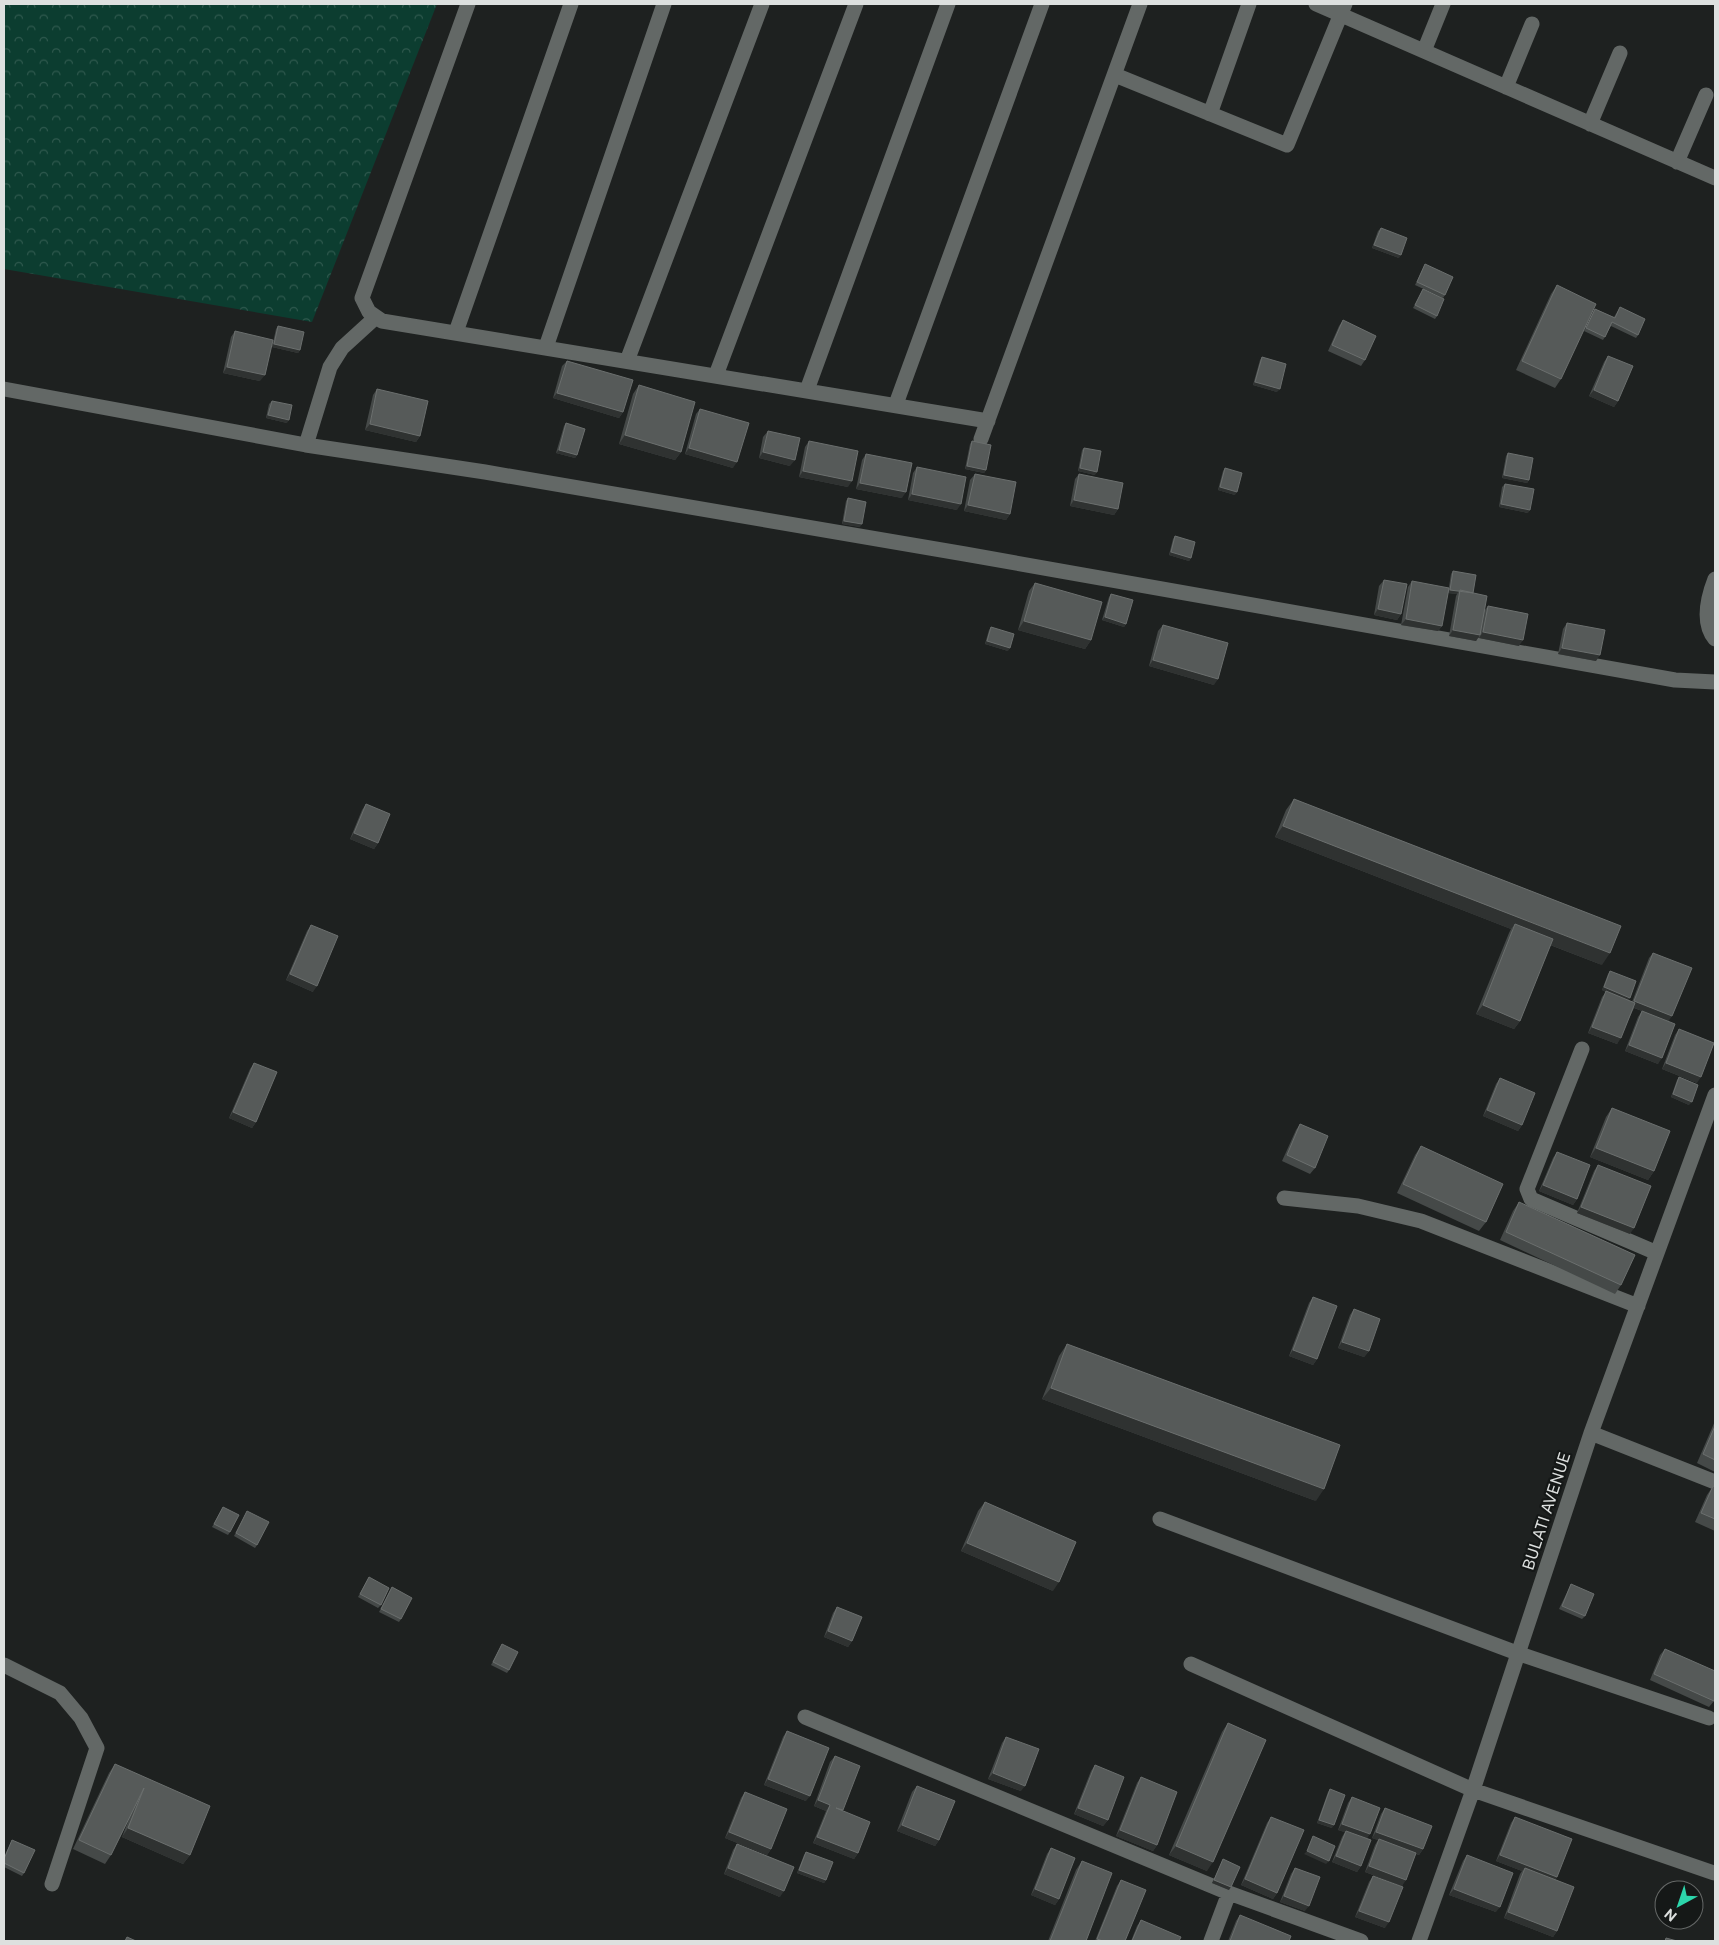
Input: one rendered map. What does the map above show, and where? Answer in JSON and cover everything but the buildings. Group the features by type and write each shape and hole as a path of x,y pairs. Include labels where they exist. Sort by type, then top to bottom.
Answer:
{"street":[{"path":"468,4 362,298 369,312 382,320 988,420"},
{"path":"456,332 571,4"},
{"path":"546,347 664,4"},
{"path":"628,361 762,4"},
{"path":"716,375 856,4"},
{"path":"807,390 948,4"},
{"path":"896,404 1042,4"},
{"path":"981,439 1140,4"},
{"path":"1210,114 1249,4"},
{"path":"1316,4 1343,9 1424,51 1715,178"},
{"path":"1424,51 1443,4"},
{"path":"1115,75 1288,145 1343,9"},
{"path":"1506,87 1532,24"},
{"path":"1590,124 1620,53"},
{"path":"1677,162 1706,95"},
{"path":"306,445 330,367 342,348 376,317"},
{"path":"4,389 306,445 485,472 966,554 1675,680 1715,682"},
{"path":"1715,579 1706,606 1711,633 1715,639"},
{"path":"1582,1049 1527,1190 1531,1199 1657,1254"},
{"name":"BULATI AVENUE","path":"1419,1941 1473,1790 1591,1433 1715,1095"},
{"path":"1284,1198 1358,1206 1421,1221 1638,1306"},
{"path":"1591,1433 1715,1482"},
{"path":"1160,1519 1517,1653 1709,1718"},
{"path":"1191,1664 1473,1790 1714,1873"},
{"path":"4,1665 60,1693 81,1718 97,1748 52,1884"},
{"path":"804,1717 1229,1893 1361,1941"},
{"path":"1211,1941 1229,1893"}],"green space":[{"path":"4,4 437,4 312,322 4,269"}]}
